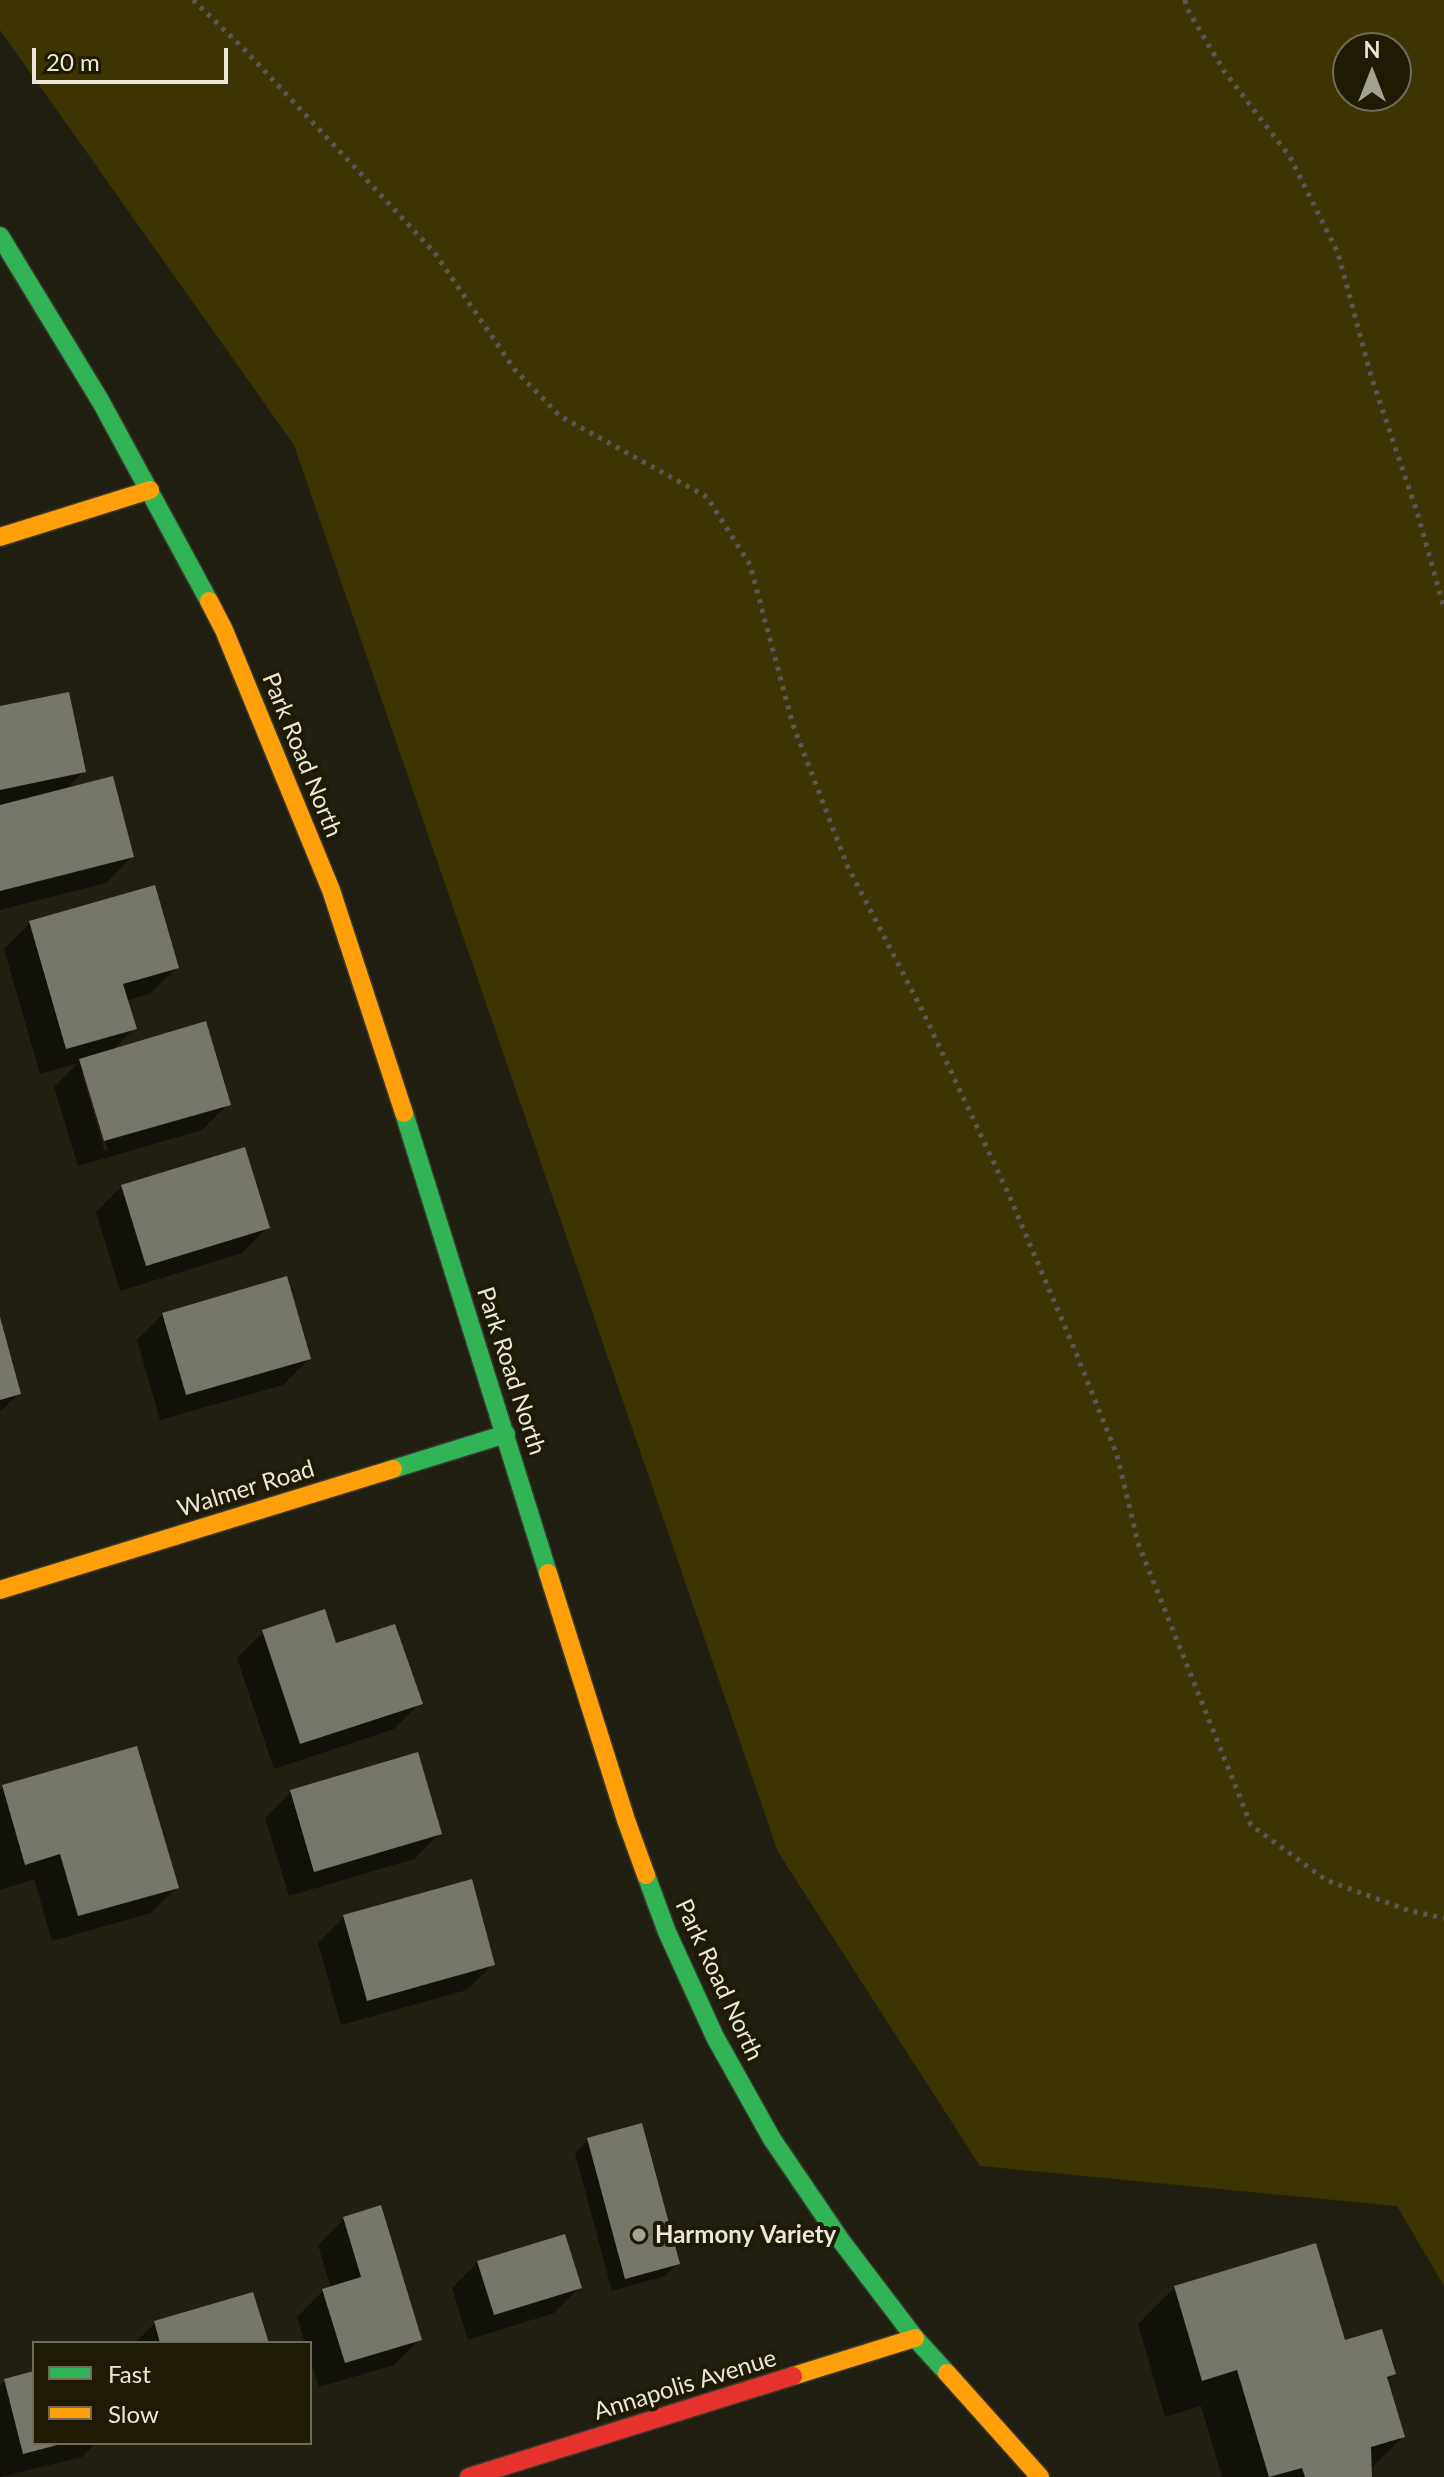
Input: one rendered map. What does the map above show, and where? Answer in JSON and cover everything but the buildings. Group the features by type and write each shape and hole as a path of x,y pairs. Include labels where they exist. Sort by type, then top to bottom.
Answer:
{"main road":[{"name":"Park Road North","path":"0,236 101,402 224,630 331,890 626,1820 667,1932 715,2037 772,2139 842,2242 915,2338 1040,2477"},
{"path":"0,537 150,490"},
{"name":"Walmer Road","path":"0,1590 506,1434"},
{"name":"Annapolis Avenue","path":"469,2477 915,2338"}],"path":[{"path":"193,0 242,47 434,252 515,370 560,416 707,497 750,565 793,725 847,865 923,1012 1008,1193 1074,1348 1117,1455 1138,1543 1251,1825 1326,1880 1410,1911 1444,1918"},
{"path":"1185,0 1186,7 1224,71 1290,157 1338,253 1371,376 1417,512 1444,608"}],"shaded area":[{"path":"0,0 1444,0 1444,2286 1397,2206 980,2166 778,1852 294,445 0,30"}],"traffic: fast":[{"path":"0,236 101,402 209,601"},
{"path":"404,1113 548,1573"},
{"path":"393,1469 506,1434"},
{"path":"646,1875 667,1932 715,2037 772,2139 842,2242 915,2338 947,2373"}],"traffic: slow":[{"path":"0,537 150,490"},
{"path":"209,601 224,630 331,890 404,1113"},
{"path":"0,1590 393,1469"},
{"path":"548,1573 646,1875"},
{"path":"793,2376 915,2338"},
{"path":"947,2373 1040,2477"}],"traffic: jam":[{"path":"469,2477 793,2376"}],"place":[{"name":"Harmony Variety","path":"639,2235"}]}
